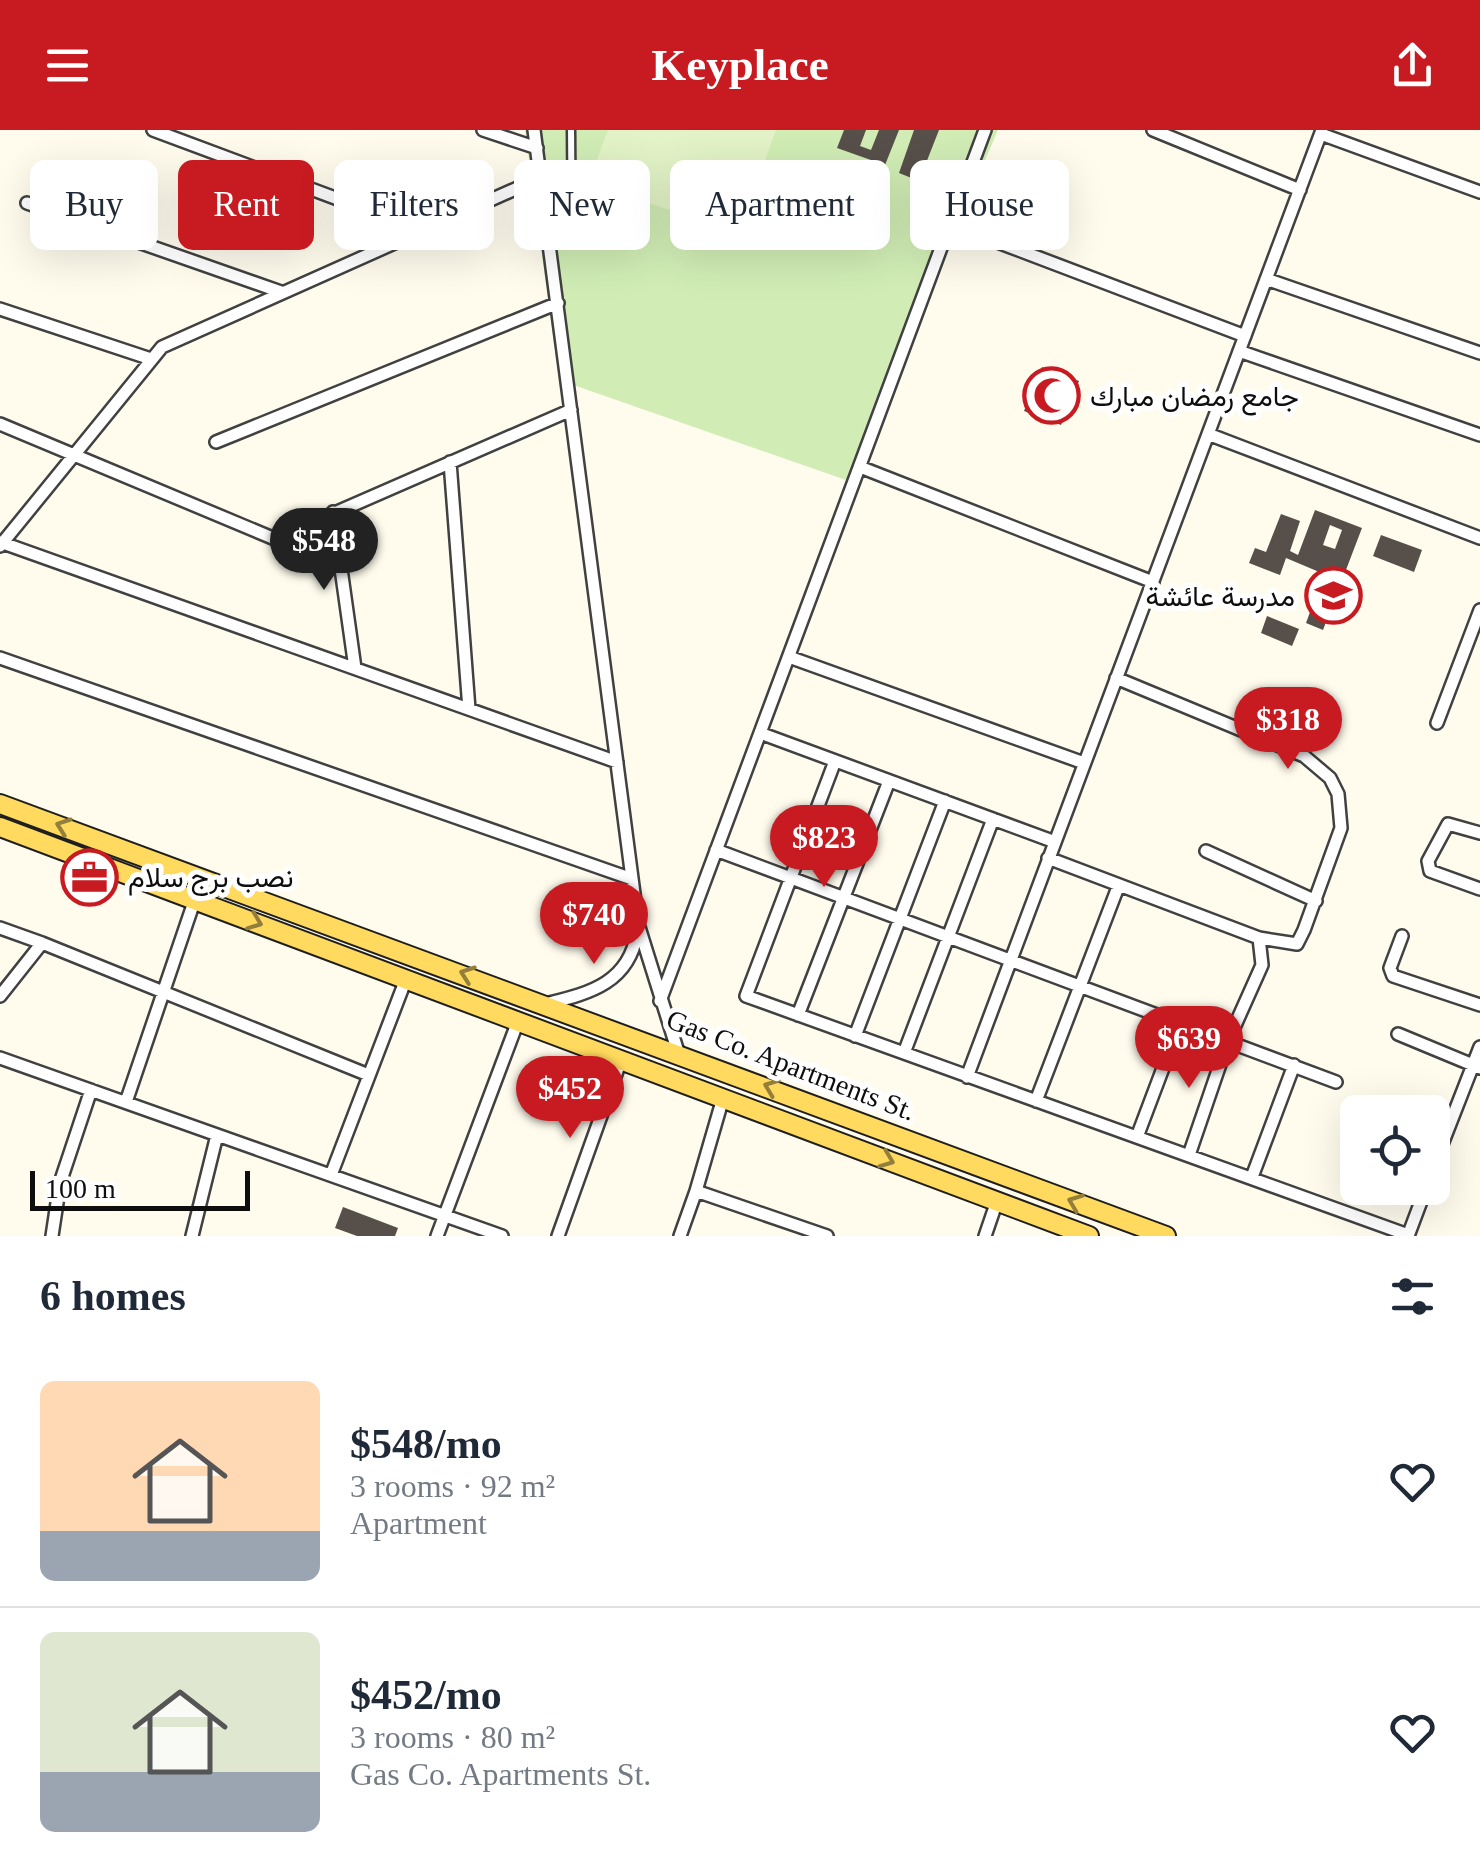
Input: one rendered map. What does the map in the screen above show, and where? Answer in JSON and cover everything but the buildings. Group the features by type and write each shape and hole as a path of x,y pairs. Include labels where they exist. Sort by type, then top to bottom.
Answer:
{"main road":[{"name":"Gas Co. Apartments St.","path":"0,804 1166,1236"},
{"name":"Gas Co. Apartments St.","path":"0,827 1089,1236"},
{"path":"331,950 340,927"}],"street":[{"path":"152,130 334,198"},
{"path":"483,130 536,148"},
{"path":"534,130 538,160"},
{"path":"974,160 985,130"},
{"path":"1153,130 1300,190"},
{"path":"967,1076 1322,132 1480,192"},
{"path":"27,203 281,292"},
{"path":"382,250 162,347 1,544 617,762"},
{"path":"551,250 638,924 678,1052"},
{"path":"660,1001 940,250"},
{"path":"1018,250 1245,336"},
{"path":"1266,279 1480,353"},
{"path":"216,442 558,303"},
{"path":"0,309 151,359"},
{"path":"1239,351 1480,435"},
{"path":"0,424 76,452 275,539 570,410"},
{"path":"1208,434 1480,538"},
{"path":"450,462 469,709"},
{"path":"860,467 1153,582"},
{"path":"333,512 355,668"},
{"path":"1437,723 1480,610"},
{"path":"1465,650 1480,655"},
{"path":"788,657 1084,763"},
{"path":"0,658 632,880"},
{"path":"1048,858 1259,938 1297,944 1316,901 1340,828 1338,794 1330,778 1304,756 1116,678"},
{"path":"760,733 1055,842"},
{"path":"835,761 746,996 1408,1235 1419,1205"},
{"path":"798,1015 889,780"},
{"path":"855,1036 944,801"},
{"path":"904,1054 993,819"},
{"path":"1480,833 1448,824 1428,861 1430,871 1480,890"},
{"path":"716,850 1336,1082"},
{"path":"1206,851 1316,901"},
{"path":"1036,1101 1118,887"},
{"path":"126,1102 195,899"},
{"path":"548,1004 607,984 630,958 638,924"},
{"path":"0,928 366,1074"},
{"path":"1402,936 1390,968 1394,976 1480,1005"},
{"path":"1188,1155 1228,1041 1262,965 1259,938"},
{"path":"0,996 42,943"},
{"path":"331,1175 366,1074 406,979"},
{"path":"437,1236 518,1021"},
{"path":"1137,1137 1180,1023"},
{"path":"1398,1034 1476,1066"},
{"path":"1450,1127 1480,1047"},
{"path":"0,1058 502,1236"},
{"path":"558,1236 621,1060"},
{"path":"1252,1178 1294,1065"},
{"path":"52,1236 60,1183 90,1090"},
{"path":"680,1236 723,1098"},
{"path":"192,1236 217,1135"},
{"path":"696,1190 827,1236"},
{"path":"985,1236 997,1201"}],"lane":[{"path":"572,130 574,160"}],"green space":[{"path":"525,130 998,130 985,160 910,160 910,250 946,250 846,480 559,380 541,250 650,250 650,160 529,160"},
{"path":"608,130 776,130 765,160 670,160 670,210 650,204 650,160 597,160"}],"place":[{"name":"جامع رمضان مبارك","path":"1051,396"},
{"name":"مدرسة عائشة","path":"1334,596"},
{"name":"نصب برج سلام","path":"89,877"}]}
